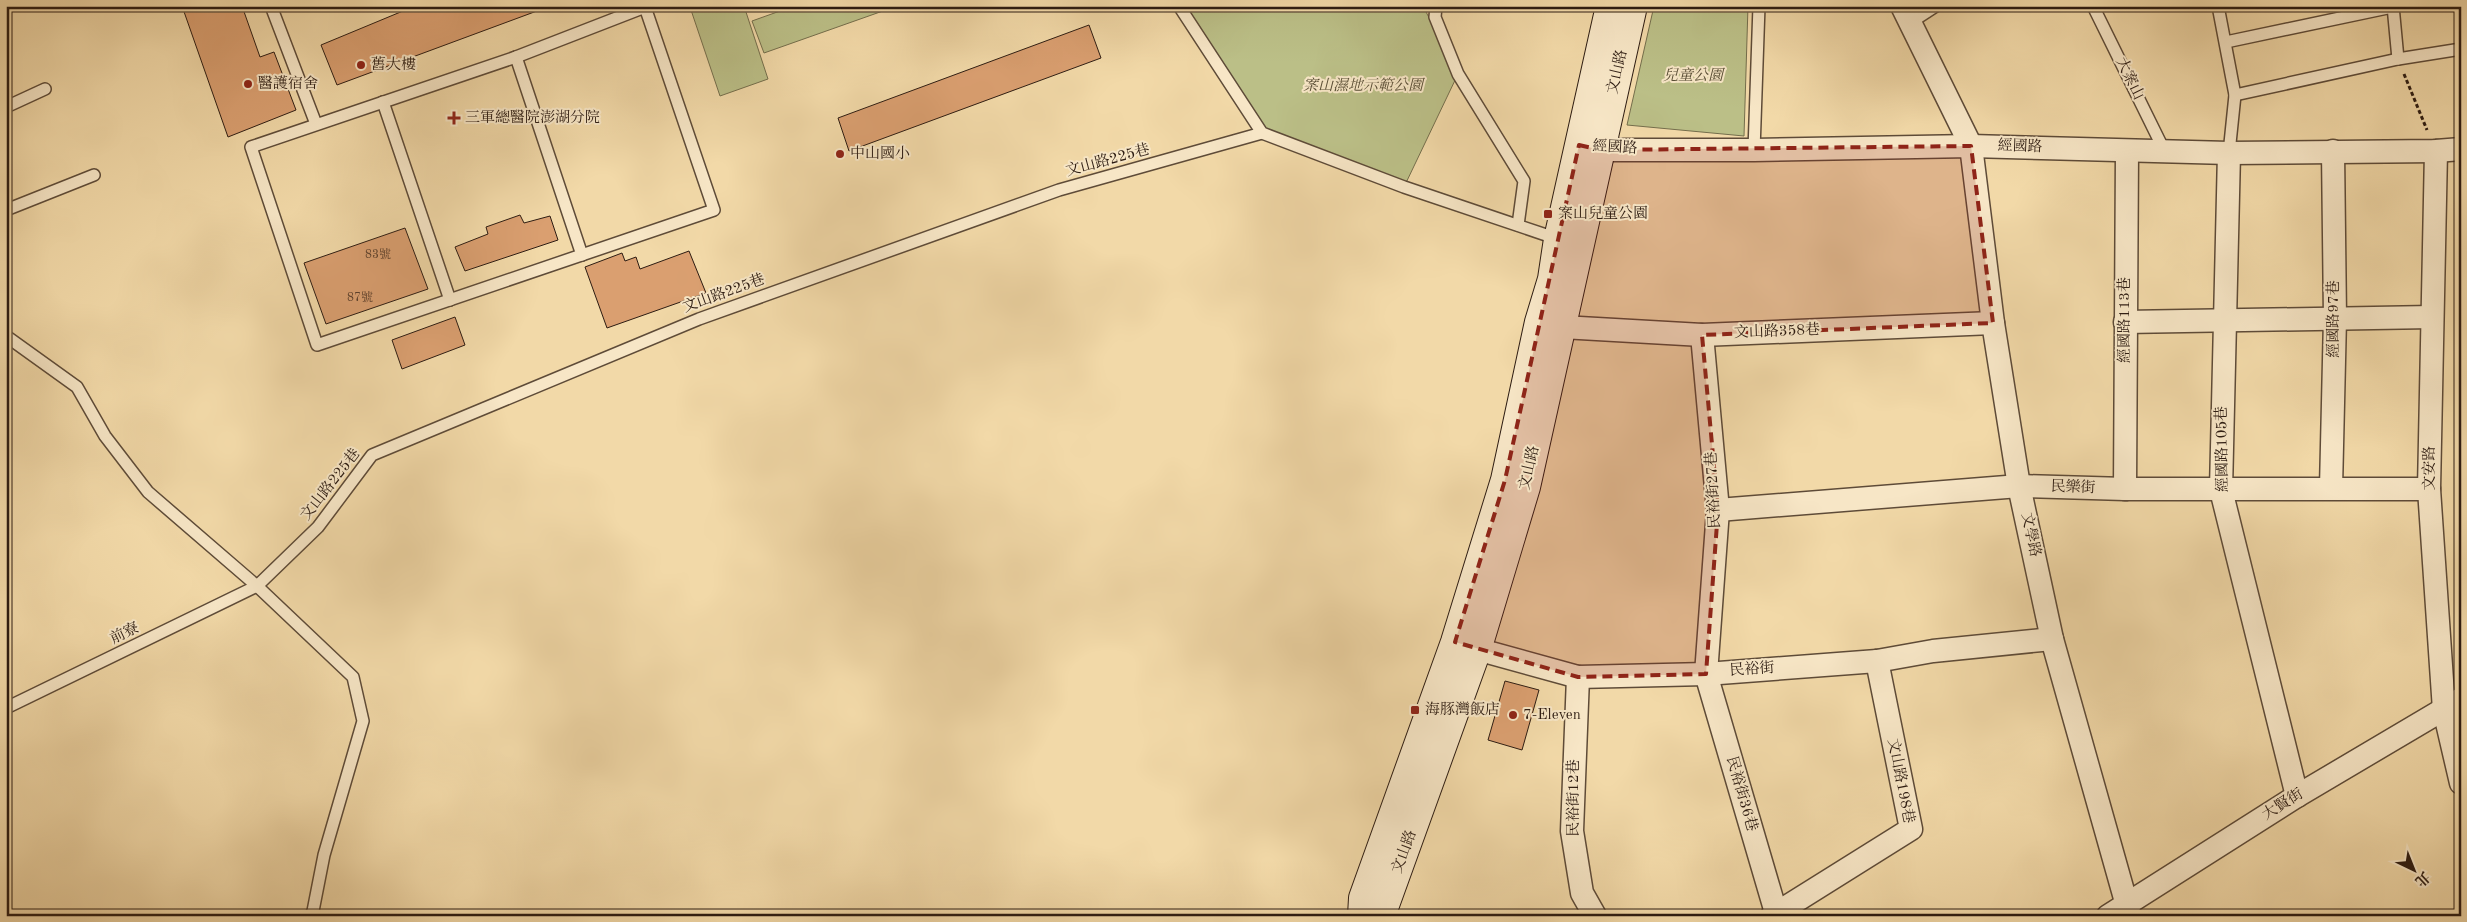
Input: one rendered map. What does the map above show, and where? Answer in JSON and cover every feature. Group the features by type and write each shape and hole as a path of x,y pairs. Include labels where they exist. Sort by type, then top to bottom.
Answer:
{"main road":[{"name":"文山路","path":"1362,916 1363,898 1466,646 1526,487 1562,327 1610,6"},
{"name":"文山路","path":"1381,916 1466,646 1505,480 1539,322 1552,279 1558,238 1590,148 1633,6"}],"street":[{"path":"1906,14 1971,146"},
{"name":"經國路","path":"1590,148 1754,150 1971,146 2127,152 2229,153 2436,151 2461,149"},
{"name":"文學路","path":"1971,146 1993,323 2019,486 2052,639 2121,912"},
{"name":"經國路97巷","path":"2331,488 2335,318 2333,151"},
{"name":"文安路","path":"2436,151 2429,489 2461,783"},
{"name":"經國路113巷","path":"2125,489 2127,152"},
{"name":"經國路105巷","path":"2229,153 2221,490 2297,796"},
{"path":"2125,322 2432,317"},
{"name":"文山路358巷","path":"1562,327 1702,335 1993,323"},
{"name":"民裕街27巷","path":"1702,335 1718,510 1706,674"},
{"name":"民樂街","path":"1718,510 2019,486 2221,490 2429,489"},
{"name":"民裕街","path":"1466,646 1578,677 1706,674 1877,660 1933,651 2052,639"},
{"name":"文山路198巷","path":"1775,915 1911,829 1877,660"},
{"name":"民裕街36巷","path":"1706,674 1775,915"},
{"name":"民裕街12巷","path":"1578,677 1572,831 1582,893 1595,916"},
{"name":"大賢街","path":"2121,912 2297,796 2452,704"}],"lane":[{"path":"271,6 316,124"},
{"path":"645,6 714,210 317,345 251,147 383,102 516,57 645,6"},
{"path":"1178,6 1262,133 1404,187 1558,238"},
{"path":"1436,6 1435,17 1458,74 1524,182 1518,225"},
{"path":"1754,150 1759,6"},
{"path":"1906,14 1936,6"},
{"name":"大案山","path":"2093,6 2165,152"},
{"path":"2218,6 2235,95 2229,153"},
{"path":"2226,42 2394,7 2398,59"},
{"path":"2235,95 2398,59 2461,49"},
{"path":"516,57 582,255"},
{"path":"6,107 45,89"},
{"path":"383,102 450,300"},
{"name":"文山路225巷","path":"256,586 318,527 372,455 708,315 1059,190 1262,133"},
{"path":"6,210 94,175"},
{"path":"6,336 77,387 105,436 148,492 256,586 353,677 363,721 324,856 313,910 310,916"},
{"name":"前寮","path":"6,708 256,586"}],"path":[{"path":"2398,59 2436,151"}],"highlighted area":[{"path":"1579,145 1601,150 1971,146 1993,323 1702,335 1718,510 1706,674 1578,677 1455,642 1505,480"}],"green space":[{"path":"703,6 744,6 768,79 720,96 691,10"},
{"path":"794,6 897,6 764,53 752,21"},
{"name":"案山濕地示範公園","path":"1178,6 1423,6 1458,74 1404,187 1262,133"},
{"name":"兒童公園","path":"1654,6 1748,6 1744,136 1627,125"}],"building":[{"name":"醫護宿舍","path":"182,6 242,6 260,57 274,52 296,110 228,137"},
{"name":"舊大樓","path":"415,6 545,6 545,8 337,85 321,45"},
{"path":"1089,25 1101,58 849,151 838,118"},
{"path":"520,215 524,223 550,216 558,240 465,271 455,247 488,234 486,227"},
{"path":"405,228 428,289 326,324 304,263"},
{"path":"689,251 706,293 607,328 585,267 622,253 625,261 636,257 640,269"},
{"path":"455,317 465,345 402,369 392,340"},
{"name":"7-Eleven","path":"1505,681 1539,690 1522,750 1488,740"}],"place":[{"name":"舊大樓","path":"361,65"},
{"name":"醫護宿舍","path":"248,84"},
{"name":"三軍總醫院澎湖分院","path":"454,118"},
{"name":"中山國小","path":"840,154"},
{"name":"案山兒童公園","path":"1548,214"},
{"name":"海豚灣飯店","path":"1415,710"},
{"name":"7-Eleven","path":"1513,715"}]}
